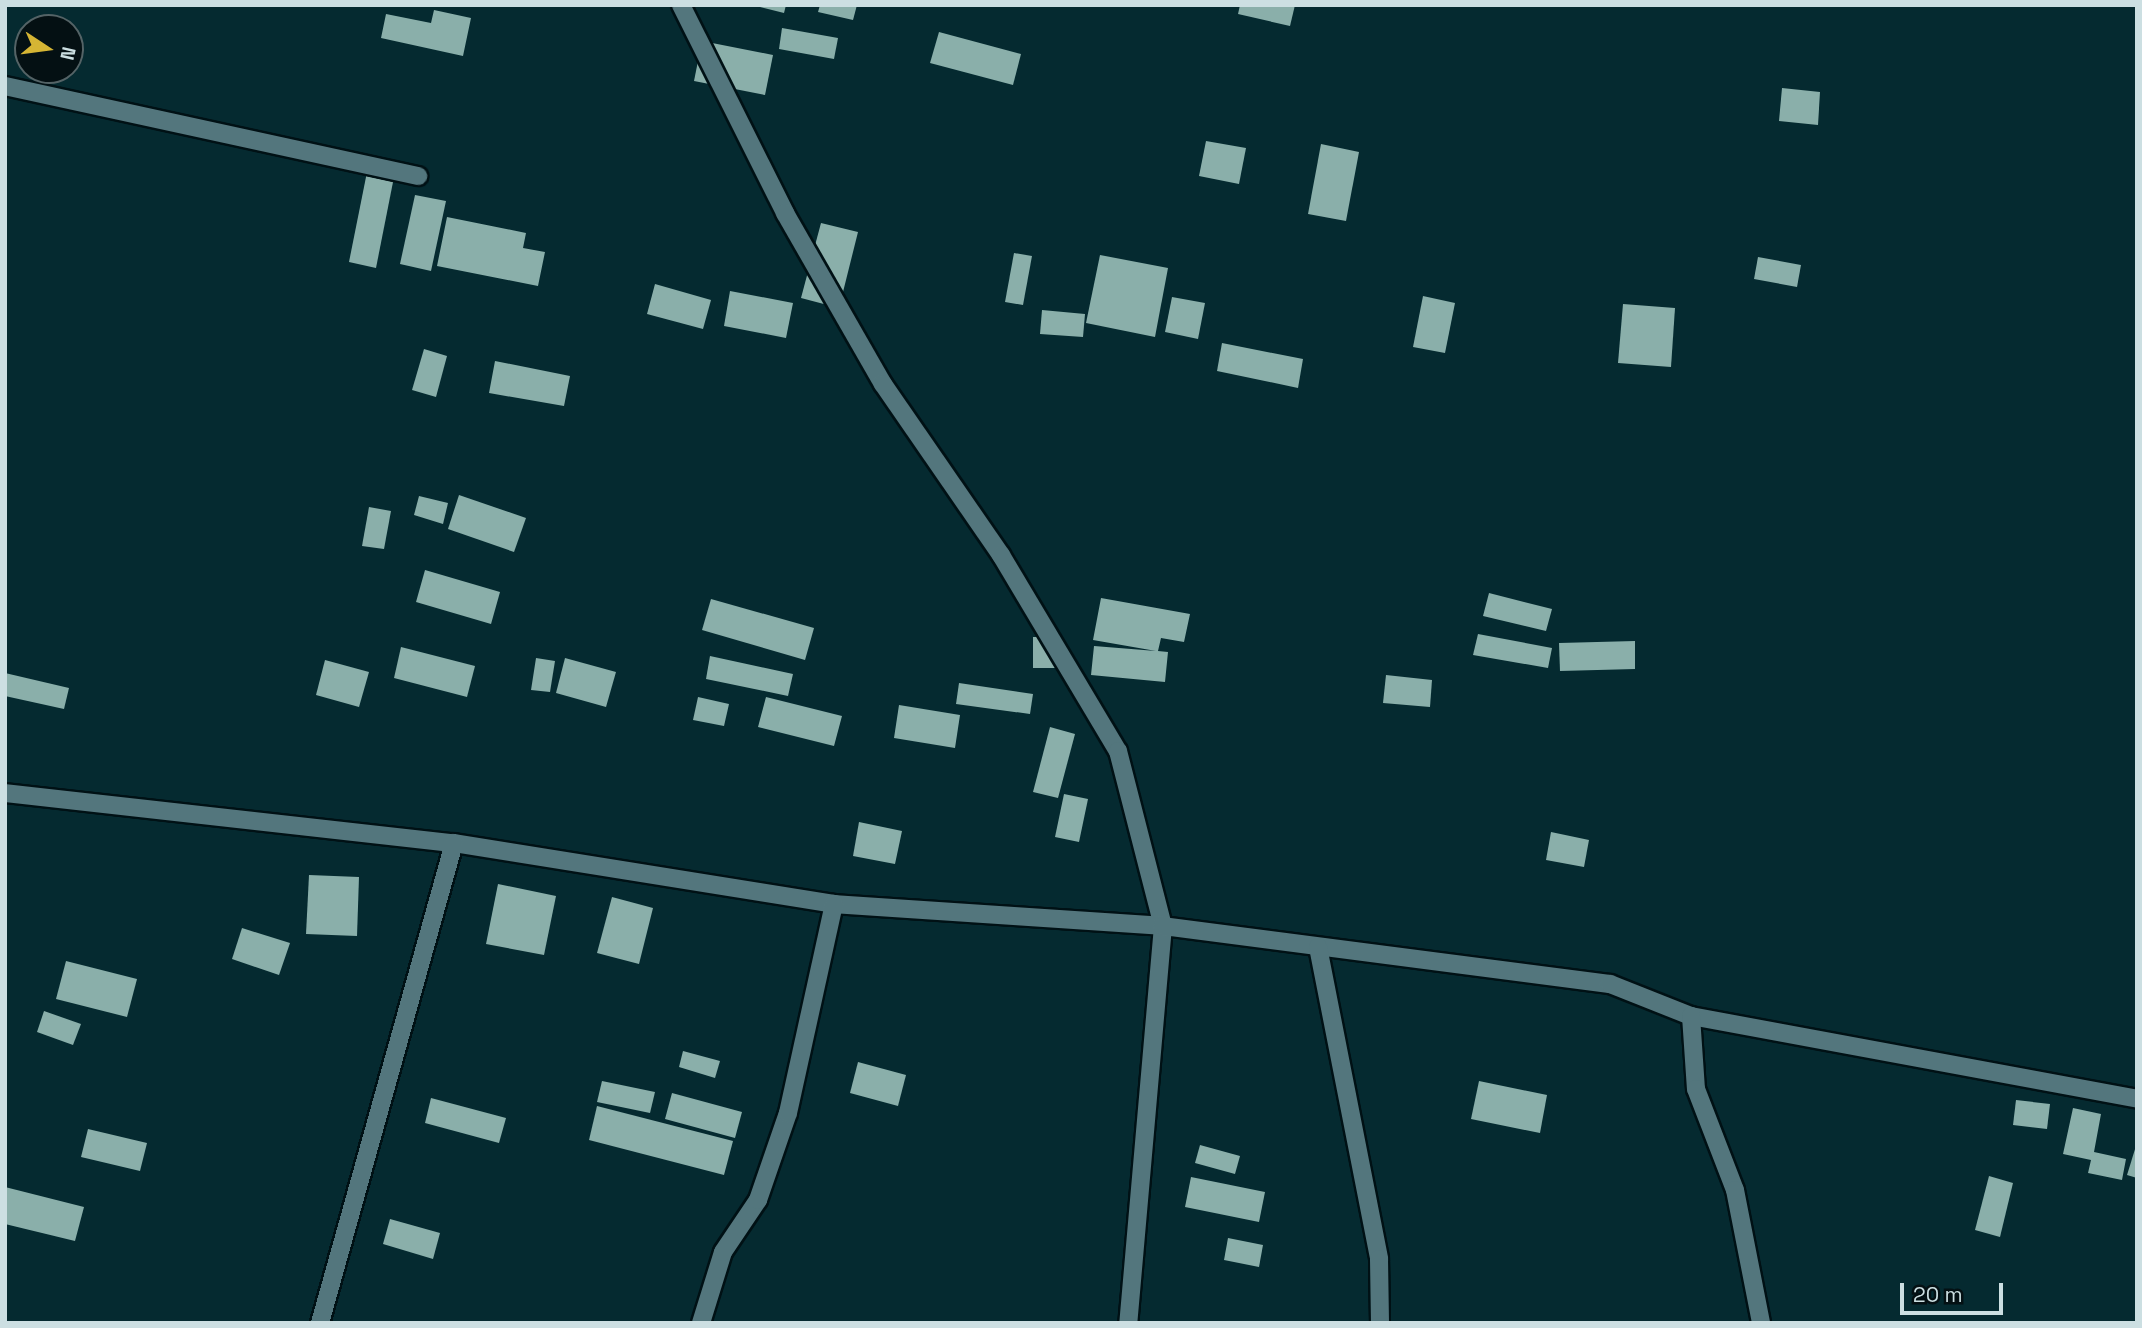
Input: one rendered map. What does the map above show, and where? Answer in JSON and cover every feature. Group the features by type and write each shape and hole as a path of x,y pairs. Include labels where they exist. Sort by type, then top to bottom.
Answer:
{"street":[{"path":"681,5 785,213 883,384 1001,555 1118,751 1163,926 1128,1323"},
{"path":"5,86 418,176"},
{"path":"5,793 454,843 834,904 1163,926 1610,984 1691,1016 2137,1100"},
{"path":"320,1323 454,843"},
{"path":"701,1323 723,1252 758,1200 788,1113 834,904"},
{"path":"1318,947 1379,1259 1380,1323"},
{"path":"1691,1016 1696,1088 1735,1190 1761,1323"}],"building":[{"path":"752,5 786,5 784,13"},
{"path":"820,5 857,5 853,20 818,12"},
{"path":"1240,5 1295,5 1290,26 1238,14"},
{"path":"434,10 471,18 463,56 381,38 386,14 431,23"},
{"path":"782,28 838,38 834,59 779,49"},
{"path":"939,32 1021,54 1013,85 930,63"},
{"path":"702,41 773,55 765,95 694,81"},
{"path":"1782,88 1820,92 1818,125 1779,121"},
{"path":"1206,141 1246,148 1239,184 1199,176"},
{"path":"1321,144 1359,152 1346,221 1308,214"},
{"path":"367,172 394,177 376,268 349,262"},
{"path":"415,195 446,201 431,271 400,264"},
{"path":"447,217 526,233 523,248 545,252 538,286 437,266"},
{"path":"821,223 858,232 839,308 801,298"},
{"path":"1014,253 1032,256 1023,305 1005,302"},
{"path":"1100,255 1168,268 1155,337 1086,323"},
{"path":"1758,257 1801,265 1797,287 1754,279"},
{"path":"655,284 711,300 703,329 647,314"},
{"path":"730,291 793,303 786,338 724,326"},
{"path":"1423,296 1455,303 1445,353 1413,347"},
{"path":"1172,297 1205,303 1198,339 1165,332"},
{"path":"1623,304 1675,308 1671,367 1618,363"},
{"path":"1042,310 1085,314 1083,337 1040,334"},
{"path":"1222,343 1303,359 1298,388 1217,371"},
{"path":"424,349 447,356 436,397 412,390"},
{"path":"495,361 570,376 564,406 489,393"},
{"path":"459,495 526,518 514,552 448,529"},
{"path":"419,496 448,503 443,524 414,515"},
{"path":"369,507 391,511 384,549 362,546"},
{"path":"425,570 500,592 491,624 416,602"},
{"path":"1489,593 1552,609 1546,631 1483,616"},
{"path":"1101,598 1190,614 1184,642 1161,638 1158,651 1168,652 1165,682 1091,675 1094,646 1156,651 1093,640"},
{"path":"711,599 814,628 805,660 702,630"},
{"path":"1478,634 1552,648 1548,668 1473,655"},
{"path":"1033,637 1058,637 1058,668 1033,668"},
{"path":"1635,641 1635,669 1560,671 1559,643"},
{"path":"401,647 475,666 467,697 394,678"},
{"path":"710,656 793,674 788,696 706,679"},
{"path":"536,658 555,661 550,692 531,690"},
{"path":"565,658 616,672 606,707 556,693"},
{"path":"325,660 369,672 359,707 316,695"},
{"path":"5,673 69,688 64,709 5,696"},
{"path":"1386,675 1432,680 1430,707 1383,703"},
{"path":"959,683 1033,694 1030,714 956,704"},
{"path":"698,697 729,704 724,726 693,720"},
{"path":"766,697 842,716 834,746 758,727"},
{"path":"899,705 960,715 955,748 894,738"},
{"path":"1050,727 1075,734 1058,798 1033,792"},
{"path":"1064,794 1088,799 1079,842 1055,837"},
{"path":"859,822 902,831 895,864 853,856"},
{"path":"1551,832 1589,840 1584,867 1546,860"},
{"path":"309,875 359,877 357,936 306,934"},
{"path":"498,884 556,896 544,955 486,944"},
{"path":"612,897 653,908 639,964 597,953"},
{"path":"242,928 290,943 279,975 232,959"},
{"path":"66,961 137,979 127,1017 56,999"},
{"path":"44,1011 81,1024 73,1045 37,1032"},
{"path":"683,1051 720,1061 715,1078 679,1067"},
{"path":"858,1062 906,1075 898,1106 850,1093"},
{"path":"602,1081 655,1092 650,1113 597,1102"},
{"path":"1479,1081 1547,1095 1540,1133 1471,1119"},
{"path":"672,1093 742,1112 735,1138 665,1119"},
{"path":"431,1098 506,1118 499,1143 425,1123"},
{"path":"2016,1100 2050,1104 2047,1129 2013,1125"},
{"path":"597,1106 733,1141 724,1175 589,1140"},
{"path":"2073,1108 2101,1114 2094,1152 2126,1159 2122,1180 2088,1173 2091,1160 2063,1154"},
{"path":"88,1129 147,1143 140,1171 81,1157"},
{"path":"1200,1145 1240,1156 1235,1174 1195,1163"},
{"path":"2137,1146 2137,1178 2127,1175"},
{"path":"1989,1176 2013,1183 2000,1237 1975,1230"},
{"path":"1191,1177 1265,1192 1259,1222 1185,1207"},
{"path":"5,1187 84,1207 75,1241 5,1224"},
{"path":"390,1219 440,1233 433,1259 383,1244"},
{"path":"1228,1238 1263,1245 1259,1267 1224,1260"}]}
